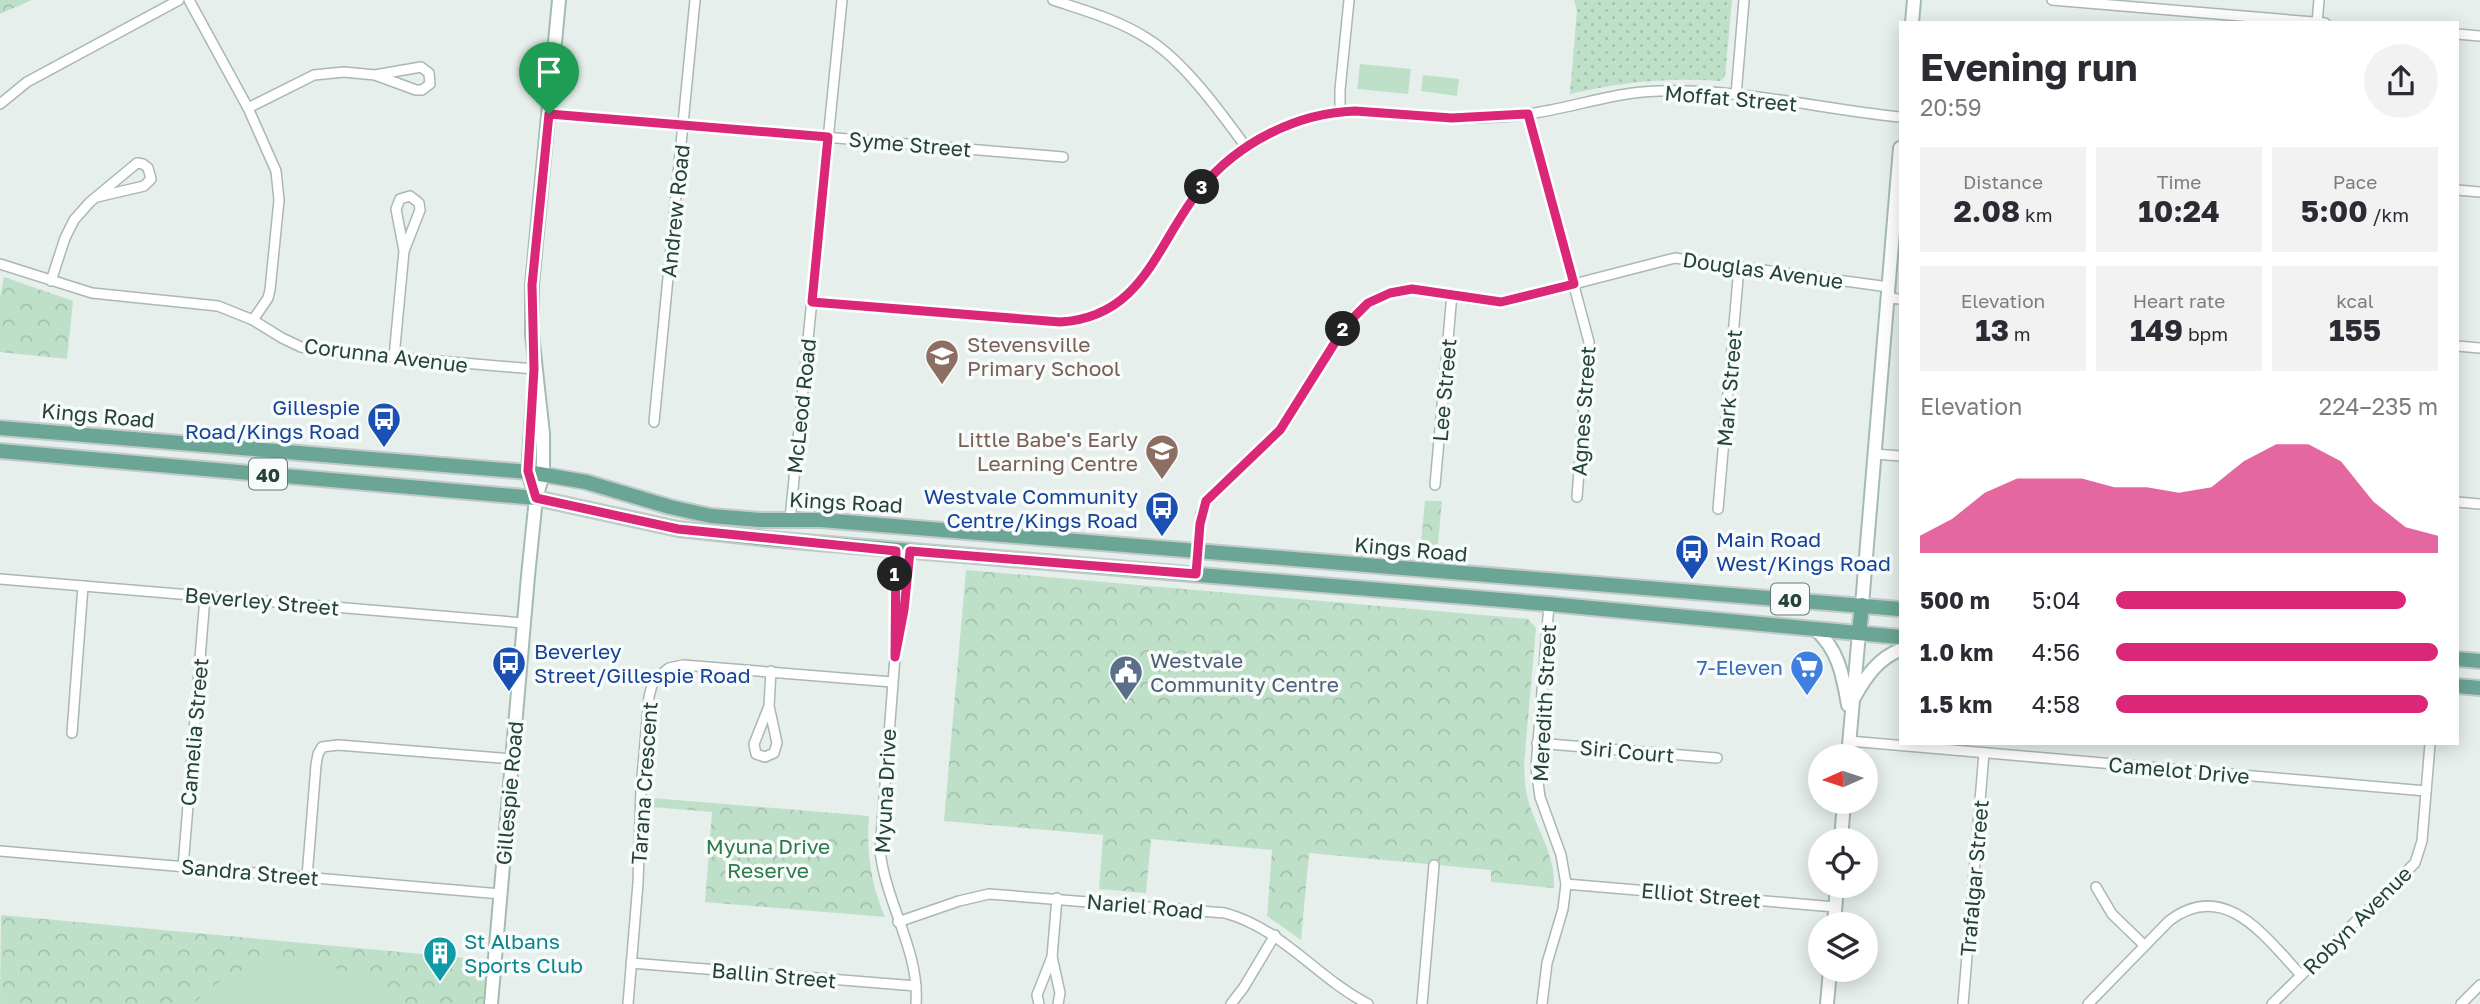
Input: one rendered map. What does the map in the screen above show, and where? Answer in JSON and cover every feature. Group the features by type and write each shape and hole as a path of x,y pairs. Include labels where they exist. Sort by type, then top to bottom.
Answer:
{"main road":[{"name":"Kings Road","path":"0,428 536,473 608,487 670,507 710,516 903,527 1861,605"},
{"name":"Kings Road","path":"0,451 536,498 678,529 903,551 1549,604 1859,633"},
{"path":"903,527 903,551"},
{"path":"1196,574 1198,551"},
{"path":"1549,604 1551,580"},
{"path":"1859,633 1861,605"},
{"name":"40","path":"1861,605 1899,609"},
{"name":"40","path":"1859,633 1899,636"},
{"path":"2459,659 2480,661"},
{"path":"2459,686 2480,688"}],"street":[{"path":"0,104 27,82 179,0"},
{"path":"189,0 248,108 276,171 279,200 270,290 268,298 253,320"},
{"name":"Gillespie Road","path":"491,1004 536,498 531,313 533,258 559,0"},
{"name":"Andrew Road","path":"654,422 695,0"},
{"name":"McLeod Road","path":"790,519 842,0"},
{"path":"1053,0 1121,24 1163,49 1177,62 1246,147"},
{"path":"1340,111 1349,0"},
{"path":"1736,95 1744,0"},
{"path":"1912,21 1914,0"},
{"path":"2052,0 2305,21"},
{"path":"2317,21 2319,0"},
{"path":"2459,34 2480,36"},
{"path":"248,108 314,75 344,72 375,75 416,90 427,88 430,84 429,73 421,67 375,75"},
{"name":"Moffat Street","path":"812,302 1052,322 1093,317 1115,306 1132,292 1200,189 1226,162 1246,147 1294,122 1340,111 1385,111 1452,118 1528,114 1599,98 1655,91 1736,95 1899,117"},
{"name":"Syme Street","path":"549,114 1063,157"},
{"name":"Agnes Street","path":"1528,114 1587,334 1589,353 1577,497"},
{"path":"51,281 65,238 83,208 132,166 137,163 148,168 151,179 144,186 97,197"},
{"path":"1861,605 1892,295 1899,166"},
{"path":"2459,190 2480,192"},
{"path":"394,357 404,251 420,210 419,203 410,196 400,199 396,209 404,251"},
{"name":"Douglas Avenue","path":"1198,551 1201,514 1206,501 1280,430 1352,317 1368,303 1390,293 1412,289 1501,302 1675,258 1892,295"},
{"name":"Corunna Avenue","path":"0,264 92,293 218,306 253,320 301,347 534,369"},
{"name":"Mark Street","path":"1718,509 1739,267"},
{"name":"Lee Street","path":"1435,485 1452,294"},
{"path":"2459,346 2480,348"},
{"path":"1875,454 1899,456"},
{"path":"2459,502 2480,504"},
{"name":"Myuna Drive","path":"895,657 904,610 903,551"},
{"name":"Myuna Drive","path":"903,551 880,850 883,875 913,964 916,1004"},
{"name":"Beverley Street","path":"0,579 524,623"},
{"path":"72,733 83,586"},
{"name":"Camelia Street","path":"184,867 205,597"},
{"name":"Meredith Street","path":"1542,1004 1547,963 1563,909 1566,884 1561,855 1540,797 1536,768 1549,604"},
{"path":"1815,629 1830,643 1838,660 1851,726"},
{"path":"1849,744 1859,633"},
{"path":"1853,700 1874,668 1886,657 1899,650"},
{"name":"Tarana Crescent","path":"628,1004 638,883 641,789 652,685 664,672 683,665 892,682"},
{"path":"769,706 754,744 756,754 765,757 774,753 778,743 769,706 771,671"},
{"name":"Camelot Drive","path":"1849,741 2426,791"},
{"name":"Siri Court","path":"1537,744 1717,758"},
{"path":"307,877 316,765 322,747 338,745 512,760"},
{"name":"Robyn Avenue","path":"2272,1004 2415,863 2422,841 2430,745"},
{"name":"Trafalgar Street","path":"1963,1004 1984,753"},
{"name":"Sandra Street","path":"0,851 501,894"},
{"path":"1422,1004 1434,865"},
{"name":"Elliot Street","path":"1566,884 1835,907"},
{"path":"2096,887 2112,914 2144,945"},
{"name":"Nariel Road","path":"898,922 959,901 989,894 1226,913 1256,924 1275,935 1368,1004"},
{"path":"1039,1004 1037,995 1052,957 1057,898"},
{"path":"1835,912 1836,898"},
{"path":"2088,1004 2144,945 2179,913 2201,906 2224,907 2244,918 2301,975"},
{"path":"1231,1004 1275,935"},
{"path":"1052,957 1060,993 1058,1004"},
{"name":"Ballin Street","path":"631,963 916,986"},
{"path":"1827,1004 1829,982"},
{"path":"2461,1004 2480,985"}],"green space":[{"path":"0,0 32,0 0,14"},
{"path":"1574,0 1732,0 1725,77 1720,81 1682,80 1607,86 1570,94 1577,11"},
{"path":"1360,64 1411,69 1408,94 1357,89"},
{"path":"1423,75 1459,79 1457,96 1421,91"},
{"path":"4,277 73,301 67,359 0,352 0,296"},
{"path":"1425,501 1442,501 1437,555 1420,554"},
{"path":"966,570 1528,619 1536,628 1524,765 1525,784 1529,803 1552,865 1554,888 1491,882 1491,870 1309,853 1301,940 1267,916 1272,850 1151,839 1146,893 1099,889 1103,835 944,821"},
{"name":"Myuna Drive Reserve","path":"652,798 869,816 871,868 885,917 705,902 712,812 652,807"},
{"path":"1,915 487,960 483,1004 0,1004"},
{"path":"292,961 319,964 346,972 371,985 391,1004 194,1004 227,977 251,967"}],"place":[{"name":"Stevensville Primary School","path":"942,386"},
{"name":"Gillespie Road/Kings Road","path":"384,449"},
{"name":"Little Babe's Early Learning Centre","path":"1162,481"},
{"name":"Westvale Community Centre/Kings Road","path":"1162,538"},
{"name":"Main Road West/Kings Road","path":"1692,581"},
{"name":"Beverley Street/Gillespie Road","path":"509,693"},
{"name":"7-Eleven","path":"1807,697"},
{"name":"Westvale Community Centre","path":"1126,702"},
{"name":"St Albans Sports Club","path":"440,983"}],"route":[{"path":"1340,111 1385,111 1452,118 1528,114 1574,284 1501,302 1412,289 1390,293 1368,303 1346,325 1280,430 1206,501 1200,524 1196,574 910,551 904,610 895,657 896,551 678,529 536,498 528,471 534,369 531,313 533,258 549,114 828,137 812,302 1060,322 1093,317 1124,300 1144,277 1200,189 1214,174 1246,147 1294,122 1340,111"}]}
